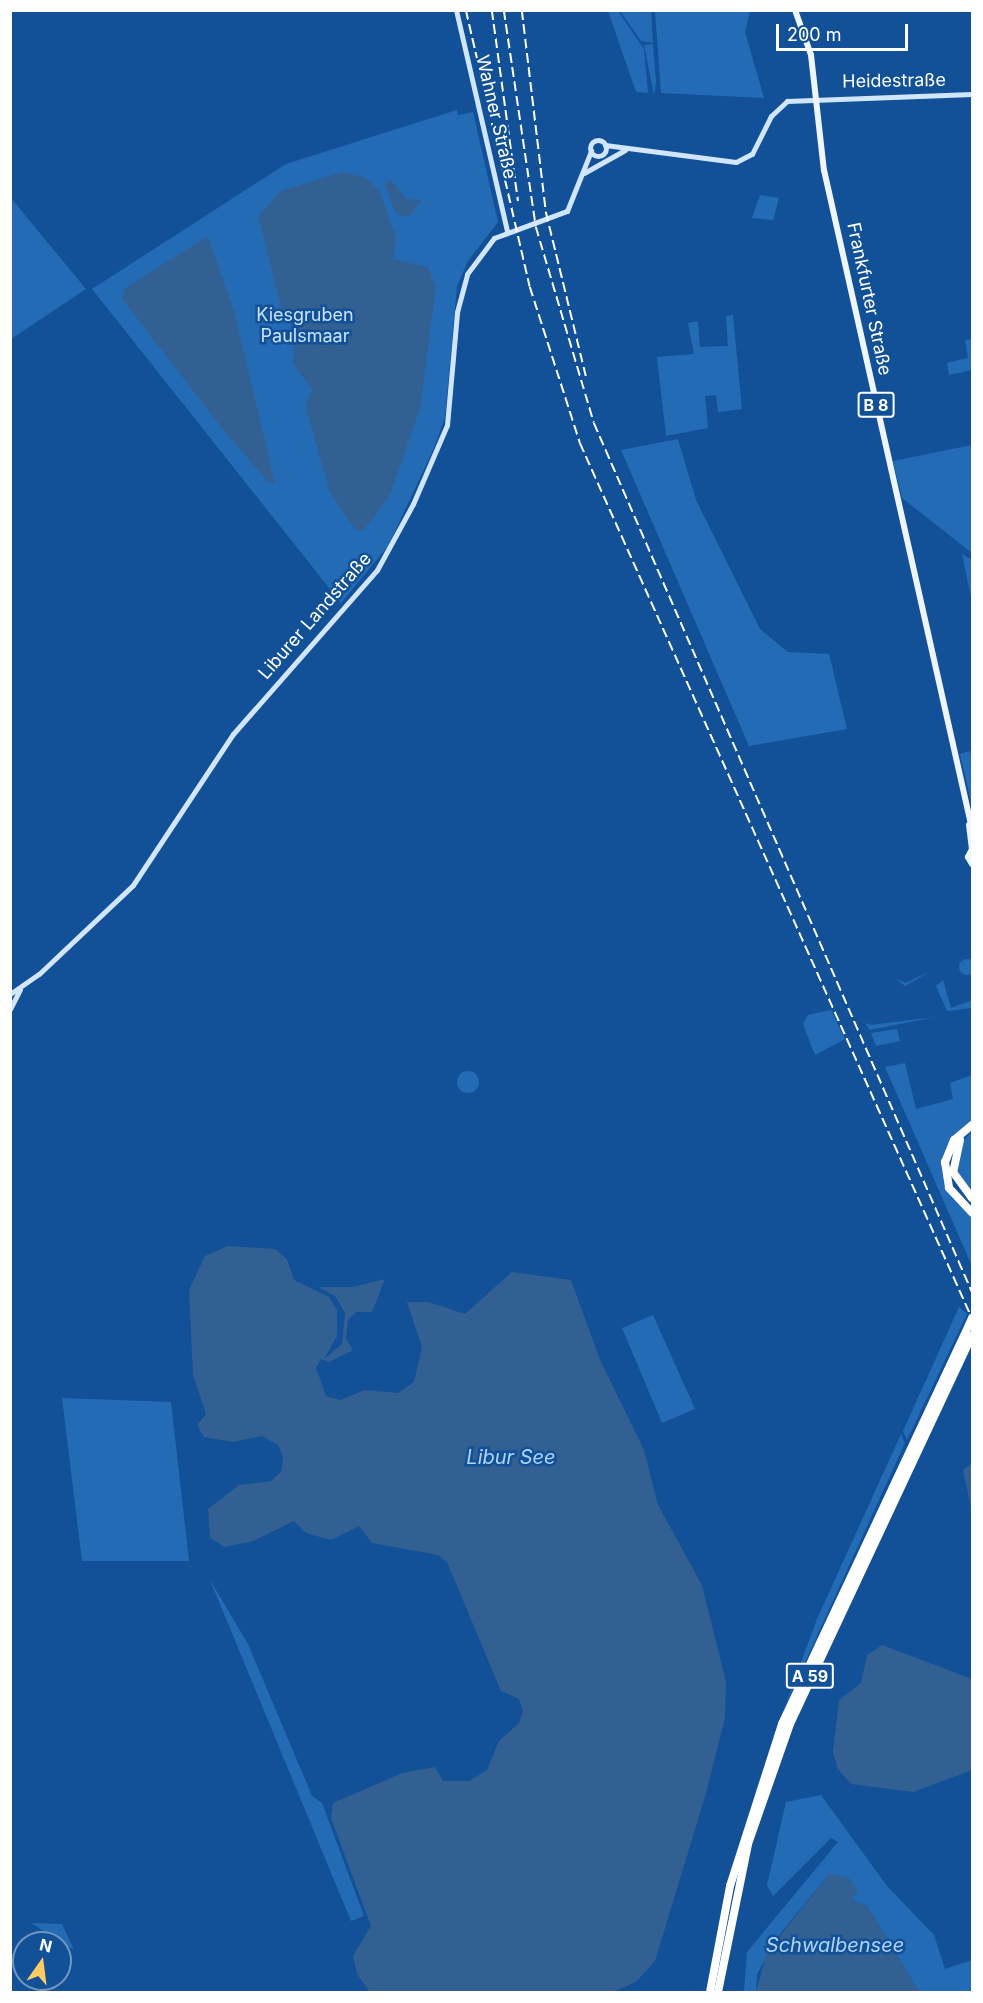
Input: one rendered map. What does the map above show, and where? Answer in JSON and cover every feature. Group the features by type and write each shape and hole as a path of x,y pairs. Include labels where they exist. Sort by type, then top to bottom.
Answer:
{"highway":[{"path":"972,1127 958,1142 952,1164 956,1182 972,1198"},
{"path":"972,1127 954,1140 945,1162 949,1188 972,1213"},
{"name":"A 59","path":"710,1992 730,1886 782,1724 971,1321"},
{"name":"A 59","path":"718,1992 748,1844 790,1724 972,1335"}],"main road":[{"name":"Frankfurter Straße","path":"795,10 811,55 824,170 972,829"},
{"name":"Frankfurter Straße","path":"966,804 972,849"},
{"name":"B 8","path":"972,849 968,857 972,864"}],"street":[{"name":"Wahner Straße","path":"456,10 507,231"},
{"name":"Heidestraße","path":"623,150 736,162 752,154 778,106 815,98 972,94"},
{"path":"598,156 591,152 594,141 623,150"},
{"path":"605,145 604,152 623,150"},
{"path":"583,174 623,150"},
{"name":"Liburer Landstraße","path":"10,994 21,988 133,885 233,734 386,557 447,425 462,288 483,248 507,231 567,211 591,152"},
{"name":"Liburer Landstraße","path":"586,167 604,152"},
{"path":"10,1009 21,988"}],"green space":[{"path":"608,11 618,11 644,49 648,93 636,92"},
{"path":"620,11 651,11 653,43 641,41"},
{"path":"655,11 750,11 745,32 764,98 661,93"},
{"path":"653,44 656,83 654,95 644,45"},
{"name":"Kiesgruben Paulsmaar","path":"457,110 458,115 473,112 498,222 468,261 457,286 445,417 434,448 388,546 341,603 92,289 286,164"},
{"path":"760,195 779,198 773,220 752,218"},
{"path":"10,197 86,289 11,339 10,339"},
{"path":"733,315 742,409 718,412 716,395 705,396 708,428 666,436 657,357 694,354 688,323 698,321 700,347 728,346 726,316"},
{"path":"972,339 972,370 949,375 947,363 968,358 965,340"},
{"path":"678,439 696,500 760,629 788,652 829,654 847,729 749,746 621,450"},
{"path":"972,445 972,553 902,498 893,461"},
{"path":"962,554 972,560 972,602"},
{"path":"970,751 972,762 972,806 960,754"},
{"path":"967,959 973,961 975,967 973,973 967,975 961,973 959,967 961,961"},
{"path":"931,971 905,986 895,978 905,983"},
{"path":"943,980 951,1008 972,1000 972,1008 947,1011 936,986"},
{"path":"831,1010 845,1039 815,1055 803,1024 808,1015"},
{"path":"935,1017 870,1030 865,1023 871,1025"},
{"path":"897,1029 900,1041 876,1046 871,1033"},
{"path":"905,1063 916,1109 953,1099 950,1083 972,1075 972,1121 952,1138 942,1168 951,1197 972,1218 972,1266 885,1067"},
{"path":"468,1071 476,1074 479,1082 476,1090 468,1093 460,1090 457,1082 460,1074"},
{"path":"972,1132 972,1195 956,1169 963,1141"},
{"path":"959,1307 967,1314 907,1440 903,1431"},
{"path":"653,1315 695,1409 662,1423 622,1328"},
{"path":"62,1398 171,1402 189,1561 82,1561"},
{"path":"901,1434 905,1443 785,1706 817,1619"},
{"path":"210,1580 248,1644 312,1796 322,1803 364,1916 351,1921"},
{"path":"821,1795 887,1886 934,1935 945,1969 972,1960 972,1992 919,1992 868,1907 852,1900 830,1873 780,1934 757,1974 756,1992 744,1992 747,1952 838,1842 831,1838 773,1896 767,1885 786,1802"},
{"path":"31,1923 62,1924 65,1931 44,1931"}],"water":[{"path":"343,172 366,178 380,192 396,237 393,259 428,267 436,286 420,409 389,497 363,531 354,528 330,492 305,406 312,389 293,364 294,327 283,316 258,216 281,191"},
{"path":"390,179 406,199 422,200 409,217 396,214 385,185"},
{"path":"208,236 235,314 275,484 268,482 225,432 122,299 125,288"},
{"name":"Libur See","path":"228,1246 275,1249 287,1259 294,1280 329,1297 337,1310 337,1336 324,1359 342,1344 345,1313 335,1296 318,1287 353,1287 385,1279 372,1312 356,1312 348,1320 346,1338 353,1350 329,1362 321,1359 316,1368 326,1396 340,1400 365,1390 398,1393 414,1382 422,1347 407,1302 428,1302 465,1314 512,1272 571,1280 600,1360 644,1450 658,1505 702,1585 726,1682 725,1718 706,1793 655,1961 636,1982 613,1992 370,1992 357,1974 353,1956 371,1926 331,1818 333,1803 402,1773 435,1767 443,1781 469,1781 487,1770 499,1741 519,1723 523,1711 519,1699 501,1691 447,1562 438,1555 372,1543 359,1526 331,1540 306,1533 294,1521 253,1541 225,1547 210,1538 208,1509 239,1485 271,1481 281,1472 283,1457 278,1445 262,1436 233,1442 204,1437 197,1425 206,1414 193,1375 189,1290 205,1256"},
{"path":"972,1463 972,1513 963,1470"},
{"path":"882,1645 972,1679 972,1770 913,1792 851,1784 838,1769 833,1752 839,1700 861,1683 867,1655"},
{"name":"Schwalbensee","path":"830,1873 849,1878 858,1891 852,1900 868,1907 919,1992 756,1992 767,1952"}],"railway":[{"path":"466,10 530,287 580,443 972,1318"},
{"path":"492,10 518,201"},
{"path":"504,10 536,227 594,423 972,1292"},
{"path":"522,10 546,212 586,376"}]}
